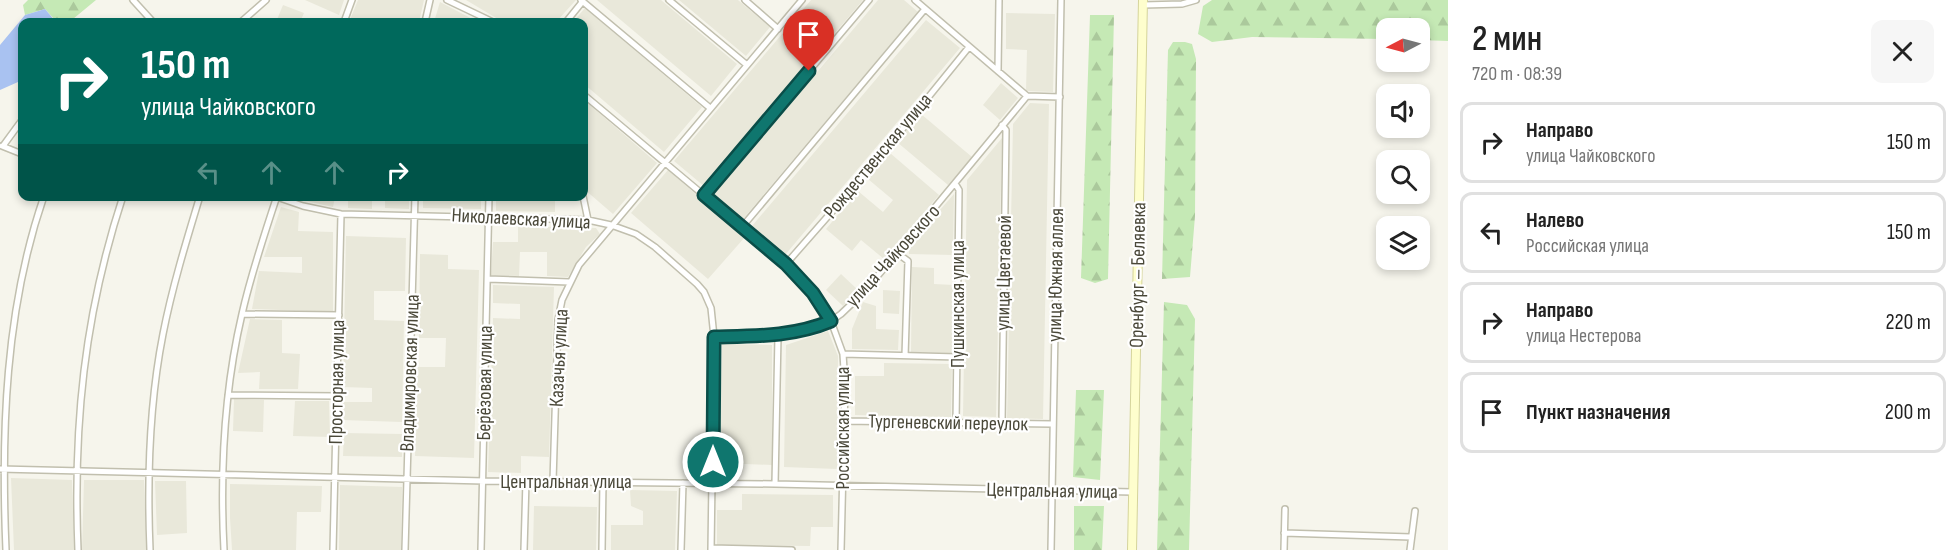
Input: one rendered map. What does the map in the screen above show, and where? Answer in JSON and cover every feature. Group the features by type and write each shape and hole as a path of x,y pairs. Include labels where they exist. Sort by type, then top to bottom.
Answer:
{"main road":[{"name":"Оренбург – Беляевка","path":"1132,550 1143,2"}],"street":[{"path":"133,0 147,18"},
{"path":"248,18 266,0"},
{"path":"345,18 352,0"},
{"path":"426,18 430,0"},
{"path":"447,0 482,18"},
{"path":"669,0 747,65"},
{"path":"745,0 778,28"},
{"name":"Казачья улица","path":"553,481 558,320 569,282 579,265 611,225 802,0"},
{"path":"704,195 869,0"},
{"path":"915,0 1027,96 1060,97"},
{"path":"998,71 999,0"},
{"name":"улица Южная аллея","path":"1051,550 1050,492 1061,0"},
{"path":"1143,2 1182,4 1196,0"},
{"path":"569,18 582,1 710,108"},
{"path":"741,227 925,9"},
{"name":"Рождественская улица","path":"786,264 879,158 969,47"},
{"name":"улица Чайковского","path":"714,337 778,336 818,327 831,321 864,292 1027,96"},
{"name":"Российская улица","path":"588,97 786,264 813,293 831,321 843,354 845,385 842,550"},
{"path":"18,125 2,146 18,152"},
{"name":"улица Цветаевой","path":"1002,125 1006,130 1002,423"},
{"name":"Пушкинская улица","path":"956,184 959,190 956,423"},
{"path":"6,550 2,469 12,342 25,269 42,201"},
{"path":"78,550 76,470 81,392 90,323 111,232 121,201"},
{"path":"150,550 148,473 162,335 183,249 198,201"},
{"path":"224,550 223,474 228,395 242,314 275,201"},
{"name":"Николаевская улица","path":"288,201 341,214 588,220 636,234 655,247 697,284 704,292 711,308 714,337 711,549"},
{"name":"Владимировская улица","path":"405,550 415,201"},
{"name":"Берёзовая улица","path":"481,550 489,201"},
{"path":"584,201 588,220"},
{"name":"Просторная улица","path":"333,550 341,214"},
{"path":"897,253 908,261 905,356"},
{"path":"488,279 569,282"},
{"path":"242,314 339,315"},
{"path":"775,484 778,336"},
{"path":"843,354 958,357"},
{"path":"228,395 337,396"},
{"name":"Тургеневский переулок","path":"844,421 1052,424"},
{"name":"Центральная улица","path":"2,469 526,482 775,484 1050,492 1133,492"},
{"path":"524,550 526,482"},
{"path":"602,550 603,482"},
{"path":"681,550 683,483"},
{"path":"1284,550 1285,508"},
{"path":"1410,550 1415,512"},
{"path":"1284,533 1411,537"},
{"path":"711,549 792,550"}],"shaded area":[{"path":"305,0 344,0 339,15"},
{"path":"358,0 424,0 420,18 351,18"},
{"path":"466,0 576,0 560,18 496,18"},
{"path":"597,0 661,0 737,64 711,96"},
{"path":"679,0 738,0 770,27 746,56"},
{"path":"811,0 863,0 705,187 674,161"},
{"path":"878,0 904,0 918,12 743,219 714,194"},
{"path":"440,2 470,18 435,18"},
{"path":"283,5 304,13 302,18 278,18"},
{"path":"585,8 702,107 664,152 588,87 588,18 576,18"},
{"path":"1006,13 1055,14 1053,92 1026,91 1027,50 1006,49"},
{"path":"926,20 960,48 785,255 752,226"},
{"path":"1001,83 1018,98 1000,120 983,105"},
{"path":"588,103 657,163 613,214 588,192"},
{"path":"1030,103 1049,104 1043,419 1007,418 1013,124"},
{"path":"921,114 972,157 948,185 897,142"},
{"path":"1002,138 996,417 963,416 967,180"},
{"path":"890,153 939,195 884,259 861,240 852,251 826,229 858,191 883,212 893,200 868,179"},
{"path":"668,170 745,237 708,279 631,213"},
{"path":"954,194 953,255 909,254 909,245"},
{"path":"307,201 334,201 333,207"},
{"path":"348,201 372,201 372,209 348,208"},
{"path":"385,201 409,201 409,209 385,208"},
{"path":"423,201 481,201 481,209 423,208"},
{"path":"496,201 555,201 555,212 496,211"},
{"path":"281,207 299,212 298,231 333,232 333,312 252,309 259,271 302,273 302,257 264,257"},
{"path":"518,226 596,228 600,234 586,247 568,277 547,276 547,252 520,252 519,276 491,275 493,242 518,242"},
{"path":"346,236 406,238 405,291 374,291 374,320 404,321 402,422 342,420 342,402 372,402 372,388 343,387"},
{"path":"420,254 448,255 448,269 479,270 474,458 415,456 417,367 445,367 446,338 419,338"},
{"path":"912,267 934,268 934,284 954,285 953,353 911,352"},
{"path":"841,274 858,290 843,306 826,290"},
{"path":"493,285 554,287 549,457 521,456 521,473 488,472 493,318 520,319 520,304 493,303"},
{"path":"883,290 900,291 899,314 883,313"},
{"path":"863,302 876,306 876,329 899,330 898,350 852,349 852,329"},
{"path":"250,319 282,320 282,353 300,354 298,389 259,389 260,372 238,373"},
{"path":"828,331 838,356 837,469 784,467 786,345"},
{"path":"722,344 772,345 772,465 719,463"},
{"path":"884,363 952,364 951,417 855,415 855,376 884,376"},
{"path":"234,399 264,400 263,432 233,431"},
{"path":"295,401 329,401 330,437 293,436"},
{"path":"344,433 402,434 402,457 343,456"},
{"path":"11,478 72,480 74,550 14,550"},
{"path":"84,480 144,480 146,550 82,550"},
{"path":"155,481 186,481 187,533 157,535"},
{"path":"230,484 322,486 321,512 297,512 296,550 232,550"},
{"path":"340,485 402,487 401,550 339,550"},
{"path":"630,490 677,491 675,550 611,550 611,525 643,525 643,511 631,506"},
{"path":"742,494 833,495 833,527 811,527 810,546 717,545 717,510 742,510"},
{"path":"534,506 597,507 596,550 533,550"}],"green space":[{"path":"28,0 96,0 74,18 53,18 45,9 25,15 23,5"},
{"path":"1212,0 1448,0 1448,41 1430,40 1430,18 1376,18 1376,39 1252,37 1212,42 1198,34 1203,6"},
{"path":"1090,15 1114,15 1108,279 1095,283 1081,278"},
{"path":"1173,42 1192,44 1196,59 1195,216 1190,277 1162,279 1168,50"},
{"path":"1164,302 1187,305 1195,319 1189,550 1157,550"},
{"path":"1076,390 1104,390 1100,480 1073,477"},
{"path":"1074,506 1104,506 1102,550 1074,550"}],"water":[{"path":"45,9 53,18 22,18 25,15"},
{"path":"18,23 18,82 0,90 0,45"}],"route":[{"path":"713,462 714,337 778,336 818,327 831,321 813,293 786,264 704,195 809,71"}]}
